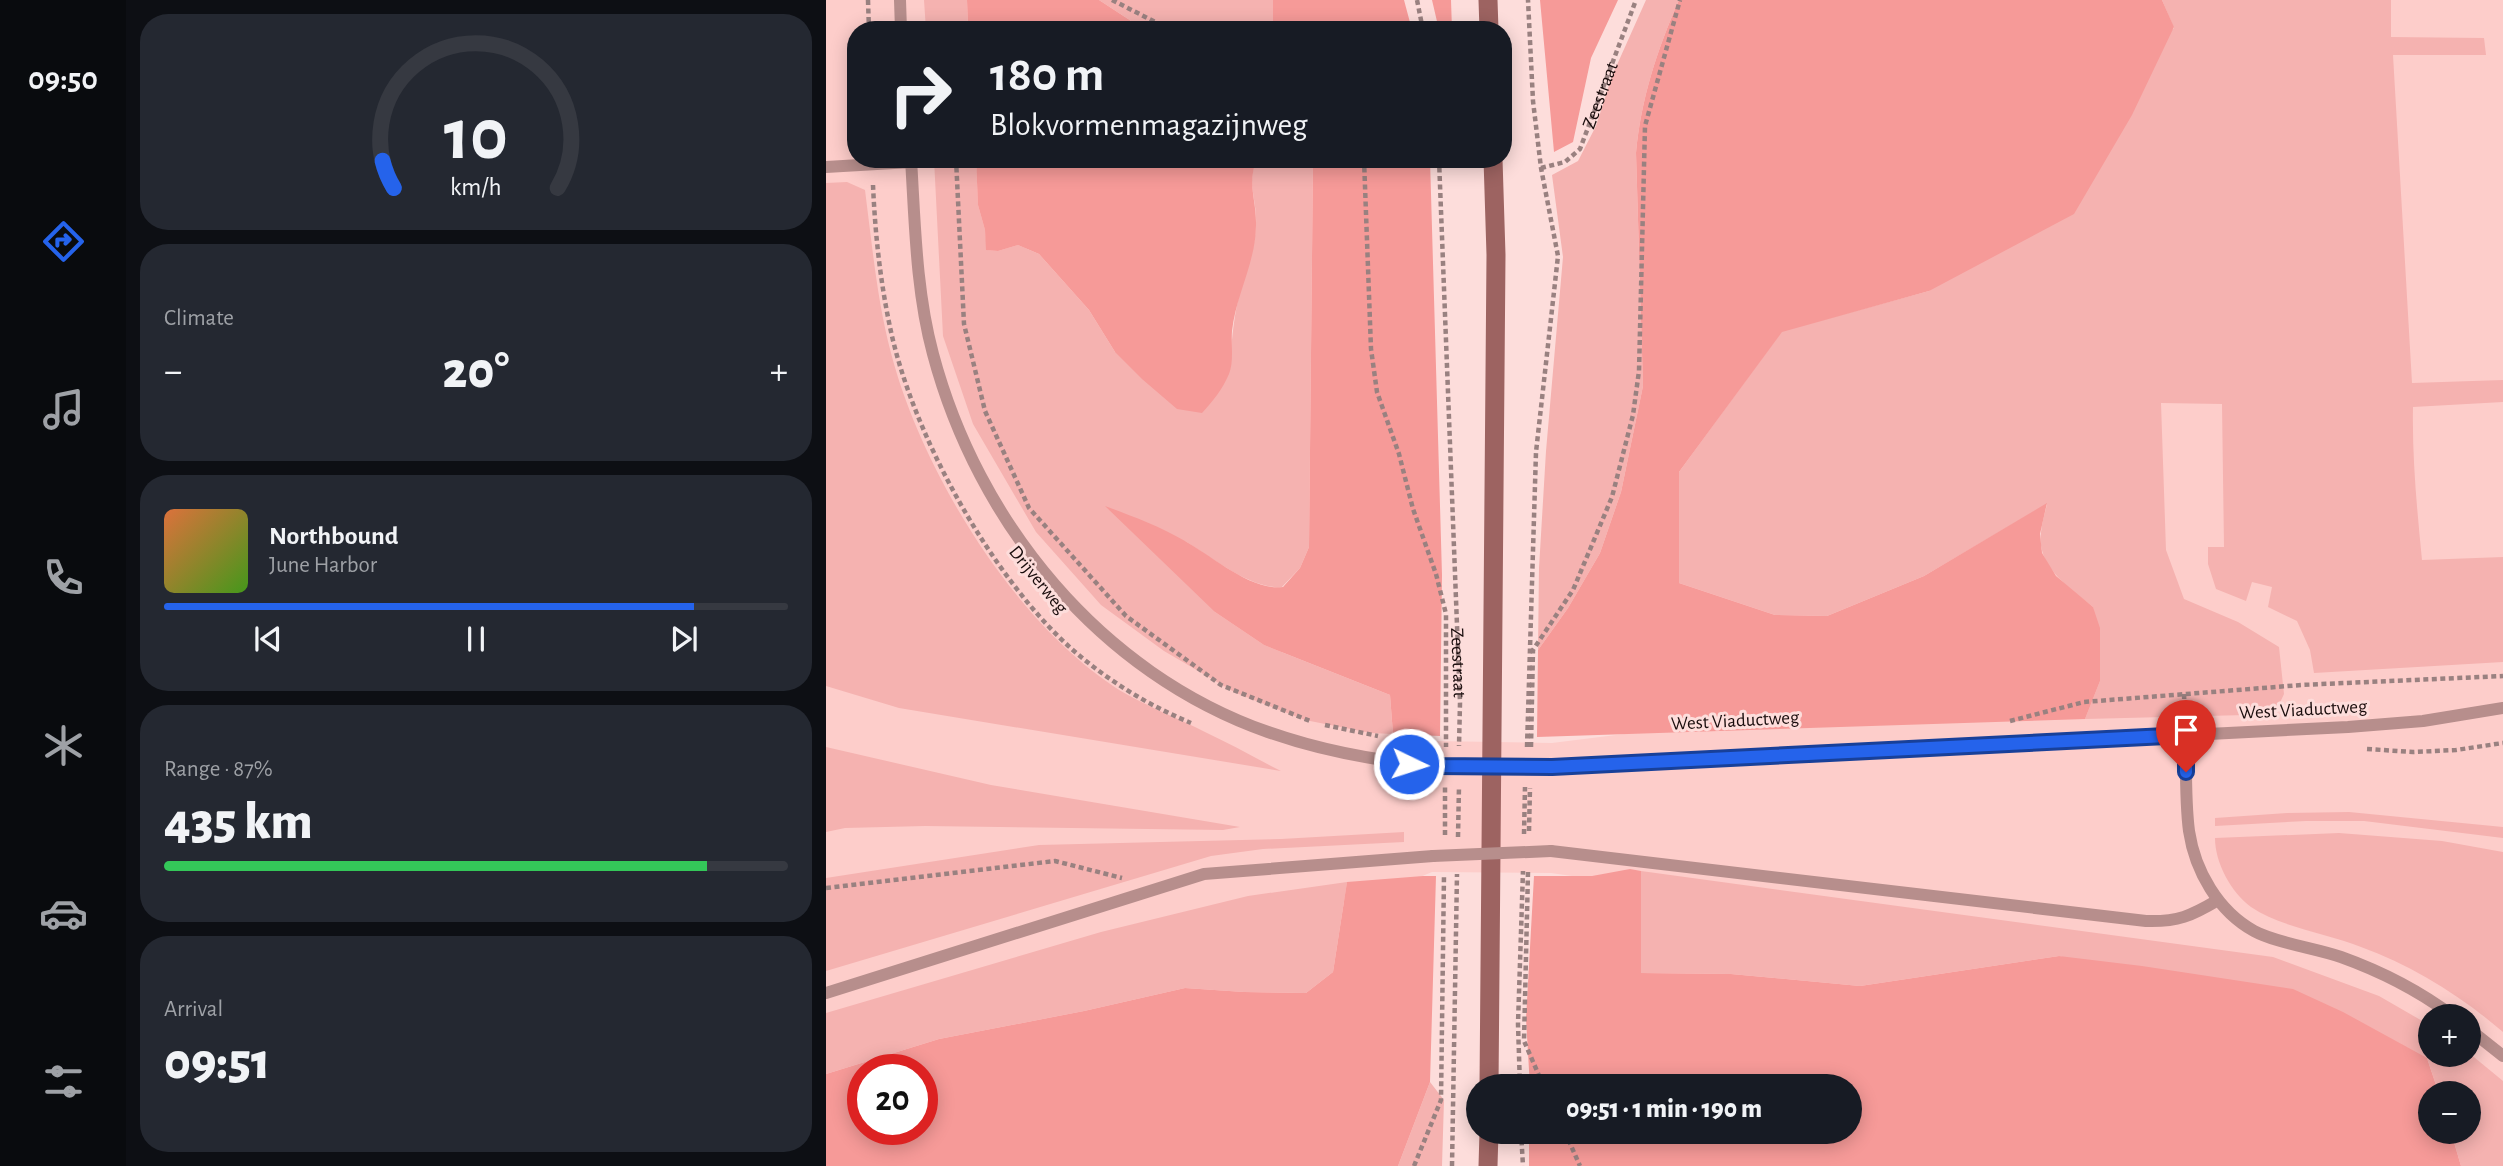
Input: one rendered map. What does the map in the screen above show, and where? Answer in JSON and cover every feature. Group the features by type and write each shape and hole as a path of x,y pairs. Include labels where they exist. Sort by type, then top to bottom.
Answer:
{"main road":[{"path":"1488,0 1489,21"},
{"name":"Zeestraat","path":"1489,1074 1496,255 1493,168"},
{"path":"1488,1166 1489,1144"}],"lane":[{"path":"900,0 901,21"},
{"path":"826,167 847,166"},
{"name":"Drijverweg","path":"912,168 924,310 932,352 947,400 962,440 994,501 1007,523 1049,578 1112,643 1148,670 1219,712 1268,732 1346,755 1433,766"},
{"name":"West Viaductweg","path":"1433,766 1552,767 2186,735 2423,721 2503,708"},
{"path":"2186,735 2189,833 2200,871 2218,900 2232,915 2254,931 2344,958 2416,992 2434,1004"},
{"path":"826,993 1204,874 1433,856 1551,851 2163,922 2183,919 2218,900"},
{"path":"2481,1039 2503,1056"}],"path":[{"path":"868,0 869,21"},
{"path":"1112,0 1153,21"},
{"path":"1417,0 1421,21"},
{"path":"1528,0 1541,168 1558,256 1536,452 1529,749 1533,650 1573,590 1612,497 1633,415 1639,371 1645,126 1680,0"},
{"name":"Zeestraat","path":"1541,168 1565,162 1580,149 1636,0"},
{"name":"Drijverweg","path":"872,168 876,237 890,329 911,396 930,444 952,488 999,565 1023,596 1073,650 1123,689 1164,712 1196,725"},
{"name":"Drijverweg","path":"956,168 964,324 985,411 1029,508 1126,615 1221,685 1313,722 1380,736"},
{"path":"1364,168 1371,349 1377,393 1399,454 1446,614 1446,753"},
{"name":"Zeestraat","path":"1439,168 1460,703 1459,758"},
{"name":"West Viaductweg","path":"2003,723 2084,702 2301,685 2503,676"},
{"path":"1458,842 1459,772"},
{"path":"1526,844 1528,776"},
{"path":"1444,837 1445,781"},
{"path":"1528,860 1524,1041 1538,1074"},
{"path":"826,888 1055,861 1159,888"},
{"path":"1414,1166 1441,1100 1444,865"},
{"path":"1452,1166 1457,870"},
{"path":"1520,1074 1518,1024 1523,870"},
{"path":"1521,1144 1522,1166"},
{"path":"1570,1144 1580,1166"}],"shaded area":[{"path":"826,0 957,0 959,21 847,21 847,168 976,168 1322,716 1434,741 1552,743 1720,722 2062,539 2247,0 2503,0 2503,1116 2476,1067 2481,1067 2481,1004 2418,1004 2418,1042 2311,982 1551,873 1432,872 1396,887 826,1055"},
{"path":"924,0 967,0 968,21 925,21"},
{"path":"967,0 1099,0 1131,21 968,21"},
{"path":"1099,0 1273,0 1273,21 1131,21"},
{"path":"1273,0 1404,0 1410,21 1273,21"},
{"path":"1432,0 1451,0 1452,21 1437,21"},
{"path":"1540,0 1618,0 1591,58 1573,142 1554,152"},
{"path":"1646,0 1679,0 1651,75 1636,153 1643,386 1621,492 1600,553 1568,608 1538,650 1539,568 1546,451 1563,257 1552,175 1578,161 1596,126 1612,76"},
{"path":"1679,0 2162,0 2174,27 2132,115 2074,214 1929,291 1782,332 1679,472 1679,583 1775,615 1827,616 1924,576 2047,503 2040,534 2042,553 2056,576 2093,607 2100,628 2100,681 2085,719 1537,737 1538,650 1568,608 1600,553 1621,492 1643,386 1636,153 1651,75"},
{"path":"2162,0 2391,0 2391,37 2484,38 2486,55 2393,55 2412,383 2503,380 2503,402 2413,407 2414,464 2422,560 2503,557 2503,662 2314,673 2310,650 2297,621 2268,607 2272,587 2252,582 2246,601 2216,589 2208,564 2208,547 2224,547 2222,404 2161,403 2166,550 2184,599 2238,622 2279,647 2284,694 2277,709 2246,715 2085,719 2100,681 2093,607 2057,576 2044,556 2041,532 2047,504 1924,576 1827,616 1775,615 1679,583 1679,472 1782,331 1929,291 2174,28"},
{"path":"934,168 976,168 978,205 987,250 998,251 1018,245 1039,254 1089,310 1115,352 1230,371 1235,315 1256,233 1252,183 1254,168 1313,168 1309,547 1300,568 1282,587 1270,587 1232,571 1185,541 1215,612 1264,645 1390,695 1393,734 1371,733 1305,720 1236,693 1164,651 1101,605 1036,532 973,424 943,336"},
{"path":"976,168 1254,168 1252,183 1256,214 1253,250 1234,317 1231,369 1214,400 1202,413 1177,409 1115,352 1089,310 1039,254 1018,245 998,251 986,250 985,230 978,205"},
{"path":"1313,168 1430,168 1442,575 1440,736 1393,734 1390,695 1264,645 1215,612 1105,506 1175,536 1245,578 1271,587 1283,587 1300,568 1309,547"},
{"path":"847,182 865,190 882,313 906,400 951,497 980,545 1013,591 1049,632 1088,667 1128,695 1281,771 899,708 826,686 826,183"},
{"path":"826,747 991,785 1240,827 1223,830 925,826 845,828 826,832"},
{"path":"2349,812 2503,827 2503,838 2364,821 2215,826 2215,818"},
{"path":"1404,832 1404,842 1263,849 1211,856 826,971 826,878 1039,845 1281,839"},
{"path":"2339,833 2442,841 2503,852 2503,1032 2481,1015 2481,1004 2467,1004 2399,963 2348,942 2276,920 2251,907 2237,893 2221,867 2215,838"},
{"path":"1630,869 1641,871 1641,973 1731,974 1860,986 2059,956 2293,989 2343,1012 2418,1053 2418,1067 2430,1067 2435,1081 2418,1081 2418,1144 2455,1144 2461,1166 1529,1166 1529,1144 1862,1144 1862,1074 1529,1074 1526,1019 1534,876 1592,876"},
{"path":"1641,871 2273,957 2379,996 2418,1018 2418,1056 2059,956 1860,986 1731,974 1641,973"},
{"path":"1436,876 1430,1082 1398,1166 826,1166 826,1074 847,1067 847,1145 938,1145 938,1054 891,1054 939,1039 1185,988 1306,993 1333,972 1347,882"},
{"path":"1347,882 1333,972 1306,993 1185,988 939,1039 891,1054 847,1054 847,1067 826,1074 826,1013 1101,932 1248,896"},
{"path":"2481,1063 2503,1081 2503,1166 2461,1166 2455,1144 2481,1144 2481,1081 2435,1081 2430,1067 2481,1067"},
{"path":"1430,1082 1444,1100 1442,1166 1398,1166"}],"route":[{"path":"1409,764 1552,767 2186,735 2186,772"}]}
